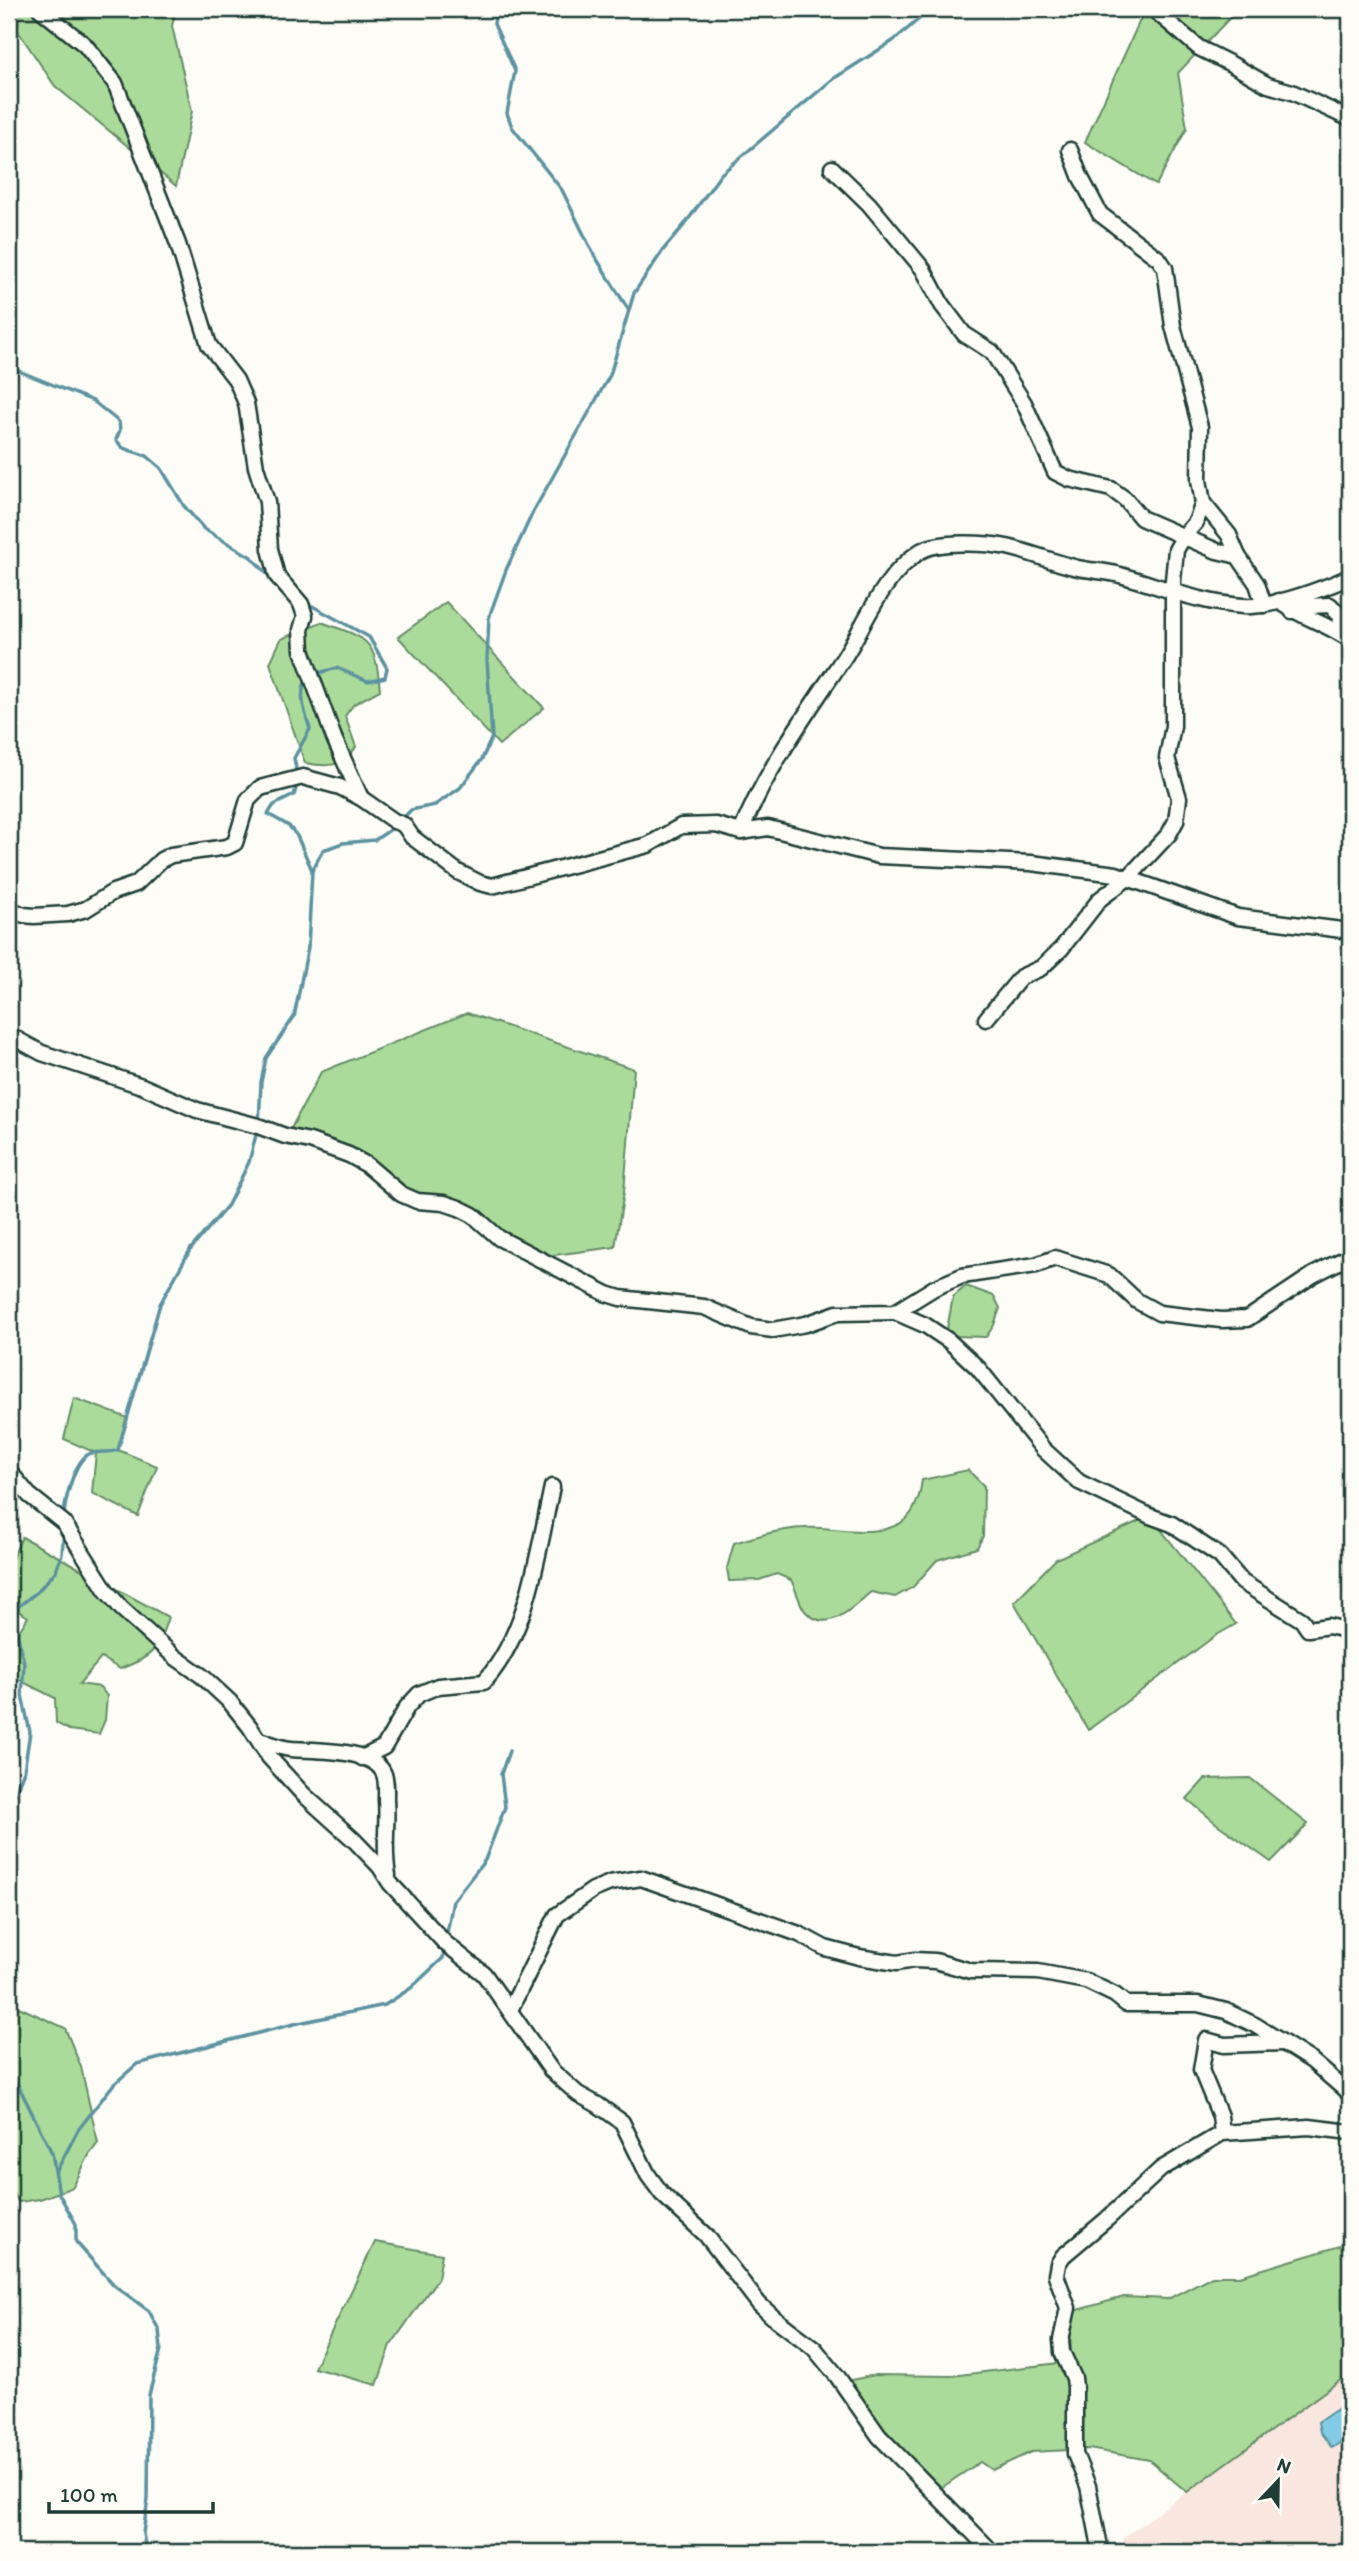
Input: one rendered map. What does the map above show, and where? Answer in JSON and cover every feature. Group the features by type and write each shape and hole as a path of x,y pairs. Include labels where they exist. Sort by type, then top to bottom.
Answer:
{"street":[{"path":"40,9 85,45 115,83 178,244 209,345 236,380 246,403 256,467 267,502 270,549 277,576 301,604 305,616 302,650 334,738 361,798"},
{"path":"1153,9 1199,48 1268,85 1292,92 1350,119"},
{"path":"1070,150 1100,214 1159,259 1165,268 1174,326 1200,426 1199,480 1203,503 1225,530 1257,584 1264,605"},
{"path":"832,167 869,204 923,269 942,304 964,334 992,352 1024,402 1055,472 1069,479 1111,489 1125,499 1141,518 1217,551 1238,556"},
{"path":"986,1019 1021,977 1041,968 1061,949 1100,899 1128,878 1169,834 1177,814 1179,798 1167,758 1173,726 1172,580 1176,550 1196,522 1203,503"},
{"path":"741,832 749,811 802,720 850,648 882,589 903,565 927,547 945,544 1006,547 1078,568 1117,574 1174,591 1242,606 1279,601 1350,577"},
{"path":"1279,601 1292,611 1345,636"},
{"path":"9,909 34,916 68,914 86,909 113,892 136,884 160,860 171,855 235,843 239,837 247,800 260,788 303,777 326,782 361,798 404,825 412,837 458,872 492,886 648,845 681,826 716,825 741,832 768,828 879,856 1031,863 1116,874 1238,917 1350,931"},
{"path":"9,1035 42,1053 142,1086 197,1110 310,1141 349,1155 367,1165 401,1194 417,1201 444,1203 459,1208 473,1215 499,1238 607,1294 620,1298 704,1307 751,1327 773,1330 806,1324 837,1313 895,1312 925,1325 949,1341 978,1368 1043,1449 1079,1482 1172,1524 1206,1545 1220,1556 1242,1583 1302,1620 1308,1629 1329,1626 1350,1631"},
{"path":"895,1312 934,1288 962,1276 1036,1265 1055,1258 1109,1275 1137,1301 1159,1313 1221,1320 1247,1319 1313,1275 1350,1256"},
{"path":"9,1471 29,1495 64,1522 106,1590 121,1608 230,1702 269,1757 303,1794 380,1867 390,1883 445,1943 484,1974 551,2070 578,2094 622,2122 648,2175 662,2194 705,2235 766,2311 814,2348 879,2436 992,2552"},
{"path":"362,1758 384,1747 407,1707 419,1694 438,1686 484,1682 496,1669 516,1629 528,1593 552,1487"},
{"path":"259,1740 288,1749 334,1751 362,1758 380,1767 385,1775 387,1802 384,1855 390,1883"},
{"path":"510,2010 557,1915 593,1890 610,1883 640,1878 770,1923 825,1948 859,1958 897,1963 914,1960 935,1961 971,1971 1038,1972 1086,1981 1115,1995 1126,2004 1198,2004 1226,2011 1255,2025 1312,2061 1350,2094"},
{"path":"1222,2133 1220,2116 1201,2070 1206,2040 1224,2045 1283,2043"},
{"path":"1101,2552 1088,2486 1075,2454 1074,2378 1062,2352 1061,2331 1068,2308 1056,2275 1058,2264 1063,2256 1161,2169 1222,2133 1309,2127 1350,2132"}],"shaded area":[{"path":"1350,2373 1350,2552 1132,2552 1122,2539"}],"green space":[{"path":"19,9 176,9 172,26 192,111 176,186 55,86 18,31"},
{"path":"1145,9 1238,9 1178,73 1187,128 1156,185 1085,142"},
{"path":"446,602 544,708 499,745 398,637"},
{"path":"321,622 349,632 366,642 375,659 380,690 354,704 345,716 356,747 346,759 327,765 305,763 270,663 281,639"},
{"path":"467,1013 634,1069 624,1192 615,1247 539,1257 467,1209 407,1198 368,1163 286,1138 321,1072"},
{"path":"966,1286 994,1296 1000,1308 986,1337 954,1336 947,1329 953,1297"},
{"path":"74,1398 128,1418 118,1450 157,1466 138,1516 92,1493 96,1453 64,1439"},
{"path":"968,1470 984,1486 983,1536 977,1548 937,1560 913,1587 895,1597 871,1592 840,1616 822,1621 805,1611 791,1580 777,1574 759,1580 729,1581 727,1568 734,1543 795,1529 868,1531 898,1525 909,1516 918,1499 922,1480"},
{"path":"1150,1516 1236,1624 1215,1636 1088,1730 1014,1602 1056,1559"},
{"path":"22,1537 168,1617 161,1638 148,1655 120,1669 101,1658 79,1684 100,1687 107,1696 105,1720 99,1734 69,1730 56,1723 55,1698 9,1675 9,1647 28,1617 9,1605 9,1565"},
{"path":"1250,1778 1308,1824 1271,1862 1187,1799 1205,1779"},
{"path":"9,2005 65,2028 81,2067 98,2143 73,2187 40,2199 19,2202 9,2188"},
{"path":"375,2242 442,2254 438,2278 391,2345 377,2385 314,2368"},
{"path":"1350,2243 1350,2373 1187,2492 1149,2460 1089,2449 1031,2452 992,2470 980,2462 935,2492 837,2383 875,2375 951,2376 1059,2363 1071,2358 1070,2312 1124,2297 1168,2299 1212,2276 1240,2276"}],"water":[{"path":"1342,2406 1350,2416 1350,2436 1332,2448 1320,2432 1318,2422"}],"waterway":[{"path":"496,9 494,24 515,71 507,113 512,127 562,190 593,253 628,309"},
{"path":"402,819 411,810 435,805 460,788 482,759 492,737 487,660 489,617 506,570 533,512 610,375 634,293 721,174 833,79 893,41 931,9"},
{"path":"9,367 93,401 119,422 120,430 116,440 123,448 147,456 161,468 184,506 204,529 251,557 273,580"},
{"path":"305,602 369,637 387,668 385,677 368,681 337,668 315,674"},
{"path":"297,775 294,758 310,729 302,696 308,678"},
{"path":"298,782 294,795 274,805 268,814 289,826 297,836 312,870"},
{"path":"259,1124 261,1082 266,1058 294,1017 308,947 312,871 323,850 343,843 375,840 394,827"},
{"path":"64,1516 71,1482 79,1464 89,1454 118,1450 160,1304 190,1250 228,1205 249,1162 257,1131"},
{"path":"9,1809 24,1771 30,1732 22,1695 24,1663 14,1619 19,1606 37,1592 56,1571 62,1554 64,1531"},
{"path":"446,1938 453,1901 485,1860 505,1807 501,1774 509,1751"},
{"path":"56,2172 78,2130 113,2085 137,2064 294,2024 385,2005 411,1988 443,1958 444,1949"},
{"path":"9,2080 18,2085 52,2153 59,2194 76,2224 76,2242 114,2285 149,2311 159,2330 161,2349 149,2395 148,2499 143,2533 146,2552"}]}
